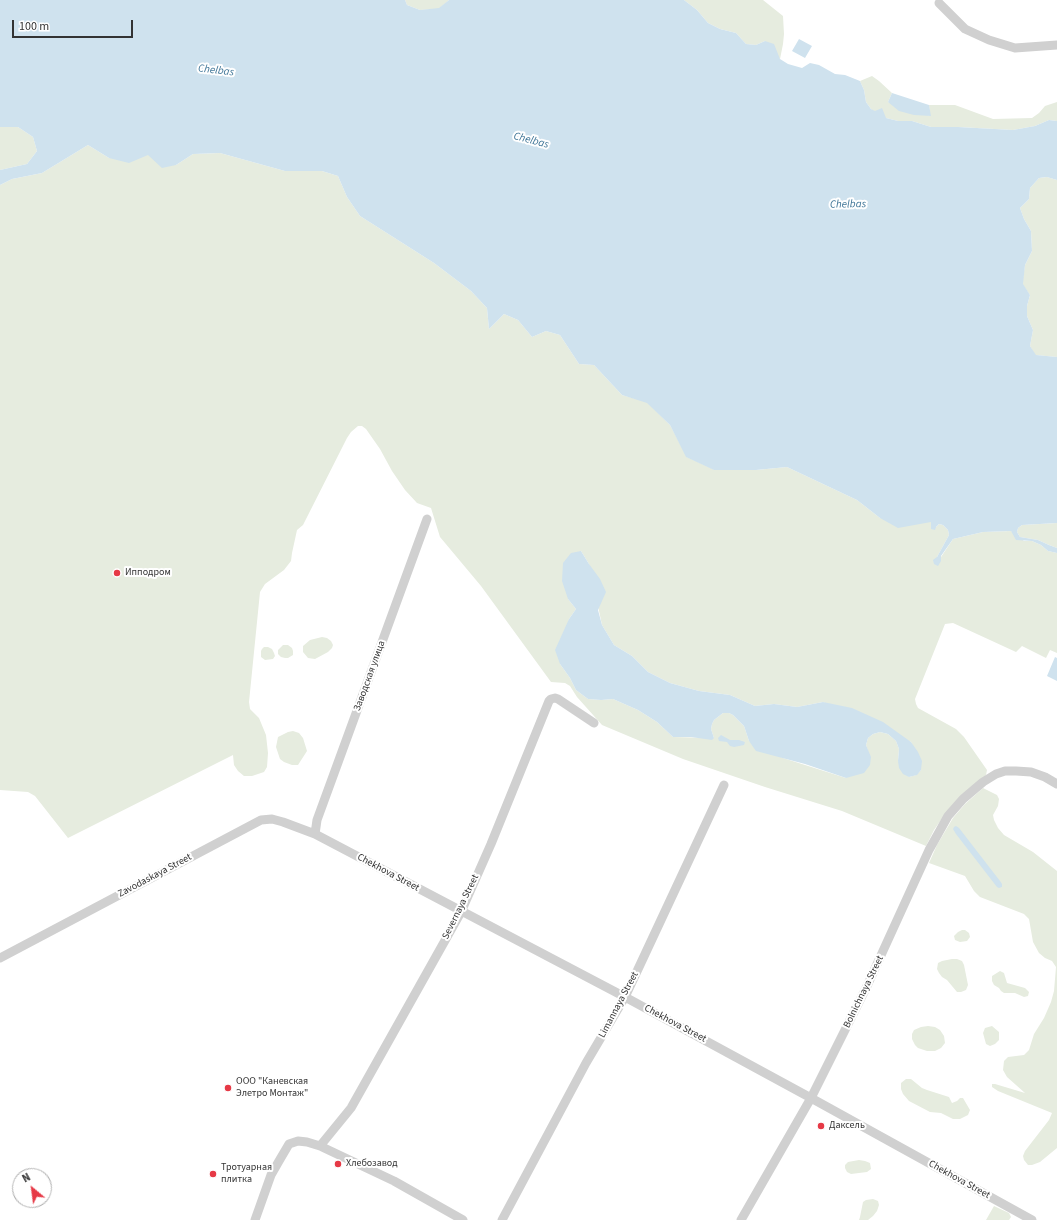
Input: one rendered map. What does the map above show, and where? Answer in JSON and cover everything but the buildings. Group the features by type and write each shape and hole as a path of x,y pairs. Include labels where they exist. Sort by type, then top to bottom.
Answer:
{"street":[{"path":"939,3 965,29 989,40 1015,48 1057,45"},
{"name":"Заводская улица","path":"315,834 317,820 427,519"},
{"name":"Severnaya Street","path":"320,1146 351,1108 461,912 491,844 549,701 551,698 558,699 594,723"},
{"name":"Bolnichnaya Street","path":"741,1220 811,1098 867,986 925,857 948,816 963,799 983,782 996,774 1016,771 1031,772 1045,777 1057,784"},
{"name":"Limannaya Street","path":"502,1220 586,1063 625,998 724,785"},
{"name":"Zavodaskaya Street","path":"0,958 261,820 272,819 315,834"},
{"name":"Chekhova Street","path":"315,834 811,1098 1032,1220"},
{"path":"254,1220 278,1161 289,1144 298,1141 320,1146 394,1181 463,1220"}],"shaded area":[{"path":"405,0 449,0 439,9 420,10 407,5"},
{"path":"684,0 763,0 783,16 784,34 780,59 765,41 756,45 746,44 736,33 720,29 708,23 697,10"},
{"path":"872,76 892,93 888,102 930,116 929,105 955,105 993,119 1032,118 1045,106 1057,102 1057,121 1049,120 1035,126 1013,130 931,127 912,121 898,121 886,118 875,112 866,102 864,90 860,81"},
{"path":"0,127 18,127 33,137 37,151 27,164 0,170"},
{"path":"88,145 109,158 148,154 176,165 193,154 220,153 285,171 322,171 338,176 347,197 360,216 434,263 471,291 487,308 489,329 504,314 518,320 532,337 546,331 560,335 579,364 594,365 622,395 647,402 670,425 687,457 715,470 756,470 787,467 857,500 880,518 931,522 936,527 939,524 943,525 948,530 949,535 937,557 941,557 953,539 983,532 1011,531 1024,541 1032,541 1041,545 1048,551 1057,553 1057,653 1050,650 1046,658 1022,646 1016,652 953,623 945,624 915,699 916,704 918,708 956,729 964,737 987,770 986,775 943,817 926,846 842,811 683,759 602,725 577,697 570,686 565,683 551,682 481,586 440,537 431,508 417,503 405,490 366,429 362,426 358,426 347,438 303,525 297,530 291,561 284,570 265,584 260,592 249,702 250,709 259,718 266,735 268,753 267,767 264,772 252,776 244,776 234,765 233,755 68,838 35,796 28,792 0,790 0,185 12,179 42,173","holes":["581,551 589,564 602,625 614,645 632,656 648,672 670,683 699,691 730,695 755,706 774,704 797,707 823,702 911,742 921,770 916,775 909,777 898,761 899,749 896,741 888,734 880,732 873,734 868,738 866,745 868,751 846,778 783,758 749,741 744,726 729,713 723,713 714,720 711,729 714,738 673,737 657,722 638,710 613,699 588,699 576,690 560,664 569,619 576,609 568,599"]},
{"path":"1047,177 1057,180 1057,357 1035,355 1030,346 1033,330 1027,316 1027,306 1030,295 1022,284 1025,265 1032,251 1031,231 1020,208 1029,199 1030,188 1039,178"},
{"path":"1057,523 1057,548 1038,540 1020,537 1017,532 1018,528 1022,525"},
{"path":"322,637 331,641 333,645 332,648 315,659 308,658 303,652 303,646 310,640"},
{"path":"283,645 288,645 292,648 293,655 285,658 278,654 278,650"},
{"path":"264,647 272,649 275,656 273,659 265,660 261,657 261,651"},
{"path":"293,731 299,733 303,738 307,751 298,765 292,765 280,759 276,747 278,737"},
{"path":"983,788 997,795 999,799 998,806 993,815 998,828 1004,835 1033,852 1057,871 1057,1148 1040,1162 1032,1165 1028,1165 1023,1156 1025,1151 1049,1120 1052,1113 998,1091 992,1087 992,1084 1025,1093 1007,1077 1003,1070 1004,1061 1008,1057 1024,1055 1029,1050 1034,1034 1044,1018 1051,1002 1054,991 1056,967 1052,961 1039,953 1033,942 1029,919 1024,914 980,897 974,891 965,876 929,863 937,845 953,818 965,804"},
{"path":"962,930 969,933 970,937 967,941 960,942 955,940 954,936"},
{"path":"952,959 962,961 964,965 968,985 966,990 961,992 957,992 947,980 942,977 937,969 938,963"},
{"path":"1000,971 1004,973 1007,983 1025,988 1029,992 1028,996 1024,997 1015,993 1004,993 994,985 992,976"},
{"path":"928,1026 935,1027 940,1030 944,1036 945,1043 941,1048 935,1051 927,1051 918,1048 912,1039 914,1030"},
{"path":"992,1026 999,1032 999,1040 990,1046 986,1044 983,1033 985,1028"},
{"path":"906,1079 911,1079 922,1088 949,1097 952,1103 960,1098 963,1098 970,1110 968,1115 960,1119 953,1119 941,1113 930,1112 909,1101 901,1089 901,1083"},
{"path":"859,1160 870,1163 871,1169 867,1172 851,1174 847,1172 845,1165 848,1162"},
{"path":"873,1199 878,1201 879,1205 877,1211 868,1220 859,1220 863,1202"},
{"path":"994,1206 1009,1213 1011,1217 1009,1220 986,1220"}],"water":[{"name":"Chelbas","path":"0,0 405,0 407,5 420,10 439,8 449,0 684,0 697,10 708,23 720,29 736,33 746,44 756,45 765,41 774,44 780,59 788,64 802,68 810,63 819,65 835,74 845,75 860,81 864,90 866,102 871,109 875,111 882,108 886,118 898,121 912,121 931,127 1013,130 1035,126 1049,120 1057,121 1057,180 1047,177 1039,178 1030,188 1029,199 1020,208 1031,231 1032,251 1025,265 1023,284 1030,295 1027,306 1027,316 1033,330 1030,346 1036,355 1057,357 1057,523 1022,525 1018,528 1017,532 1020,537 1038,540 1057,548 1057,553 1048,551 1041,545 1032,541 1016,540 1011,531 983,532 953,539 941,556 941,561 938,566 934,564 933,560 937,557 949,535 948,530 943,525 939,524 935,530 931,529 931,522 898,528 880,518 857,500 787,467 756,470 714,470 686,457 670,425 647,403 622,395 594,365 579,364 560,335 546,331 532,337 518,320 504,314 489,329 487,308 471,291 434,263 360,216 347,197 338,176 322,171 285,171 220,153 193,154 176,165 162,168 148,155 129,163 109,158 88,145 42,173 12,179 0,185 0,170 27,164 37,151 33,137 18,127 0,127"},
{"path":"799,39 812,46 805,58 792,51"},
{"path":"892,93 929,105 931,116 914,115 899,111 888,102"},
{"path":"581,551 600,579 606,592 598,610 602,625 614,645 632,656 648,672 670,683 699,691 730,695 755,706 774,704 797,707 823,702 852,708 883,722 911,742 922,761 921,770 917,775 909,777 903,774 899,768 899,749 896,741 888,734 880,732 873,734 868,738 866,745 871,757 870,765 864,773 846,778 805,764 756,751 749,741 744,726 729,713 723,713 714,720 711,729 714,738 712,740 691,737 673,737 657,722 638,710 613,699 588,699 576,690 560,664 555,650 569,619 576,609 568,599 562,581 563,563 571,553"},
{"path":"1055,657 1057,658 1057,681 1047,676"},
{"path":"721,735 730,740 745,742 744,745 734,747 730,746 727,742 719,741 718,738"},
{"path":"956,826 1000,881 1002,887 997,887 956,834 953,829"}],"place":[{"name":"Ипподром","path":"117,573"},
{"name":"ООО \"Каневская Элетро Монтаж\"","path":"228,1088"},
{"name":"Даксель","path":"821,1126"},
{"name":"Хлебозавод","path":"338,1164"},
{"name":"Тротуарная плитка","path":"213,1174"}]}
